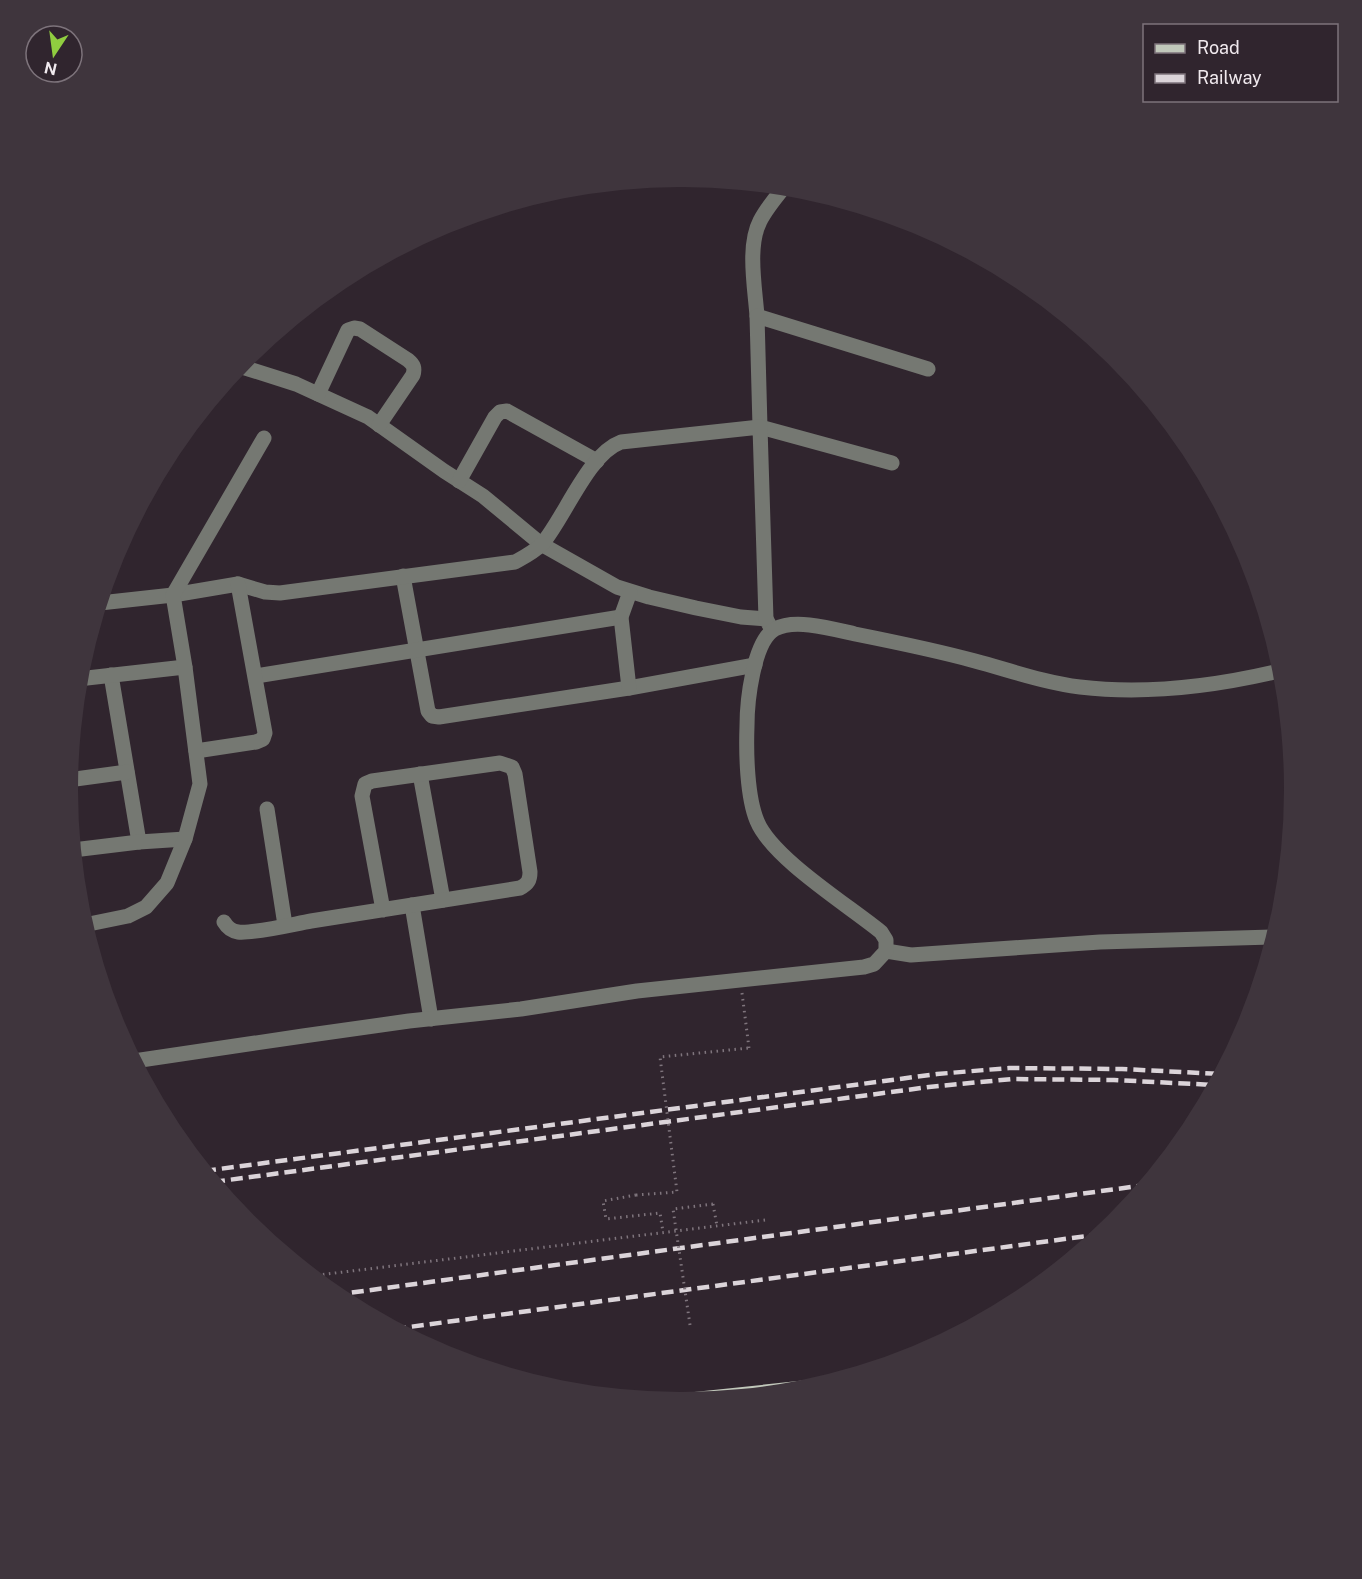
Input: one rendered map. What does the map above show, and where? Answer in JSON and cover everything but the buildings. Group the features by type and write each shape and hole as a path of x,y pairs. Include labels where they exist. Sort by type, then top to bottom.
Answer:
{"street":[{"path":"142,1060 431,1019 521,1009 637,991 864,967 874,964 886,951 886,940 881,932 793,863 768,840 757,820 747,768 747,705 755,665 768,634 769,625 760,427 758,316 753,262 754,237 759,222 779,195"},
{"path":"758,316 928,369"},
{"path":"318,394 348,330 360,329 408,360 415,369 379,425"},
{"path":"249,369 296,384 368,417 483,496 541,544 630,592 769,625 794,624 824,628 918,647 1077,687 1109,690 1216,684 1272,672"},
{"path":"459,481 500,412 507,411 597,461"},
{"path":"108,602 173,595 238,584 266,592 280,592 515,562 541,544 603,452 621,442 760,427 892,463"},
{"path":"94,923 128,916 146,907 167,883 185,839 200,784 186,667 173,595 264,438"},
{"path":"403,576 428,711 432,716 439,717 629,688 755,665"},
{"path":"196,750 256,742 263,739 265,733 238,584"},
{"path":"629,688 621,617 630,592"},
{"path":"256,676 621,617"},
{"path":"89,678 186,667"},
{"path":"111,675 139,842"},
{"path":"224,922 228,928 240,933 285,925 383,910 443,900 526,885 530,879 530,872 512,767 500,763 372,781 365,784 363,790 383,910"},
{"path":"78,779 127,772"},
{"path":"420,774 443,900"},
{"path":"267,809 285,925"},
{"path":"81,849 185,839"},
{"path":"412,905 431,1019"},
{"path":"886,951 911,955 1100,942 1265,937"}],"path":[{"path":"663,1233 660,1214 606,1219 603,1201 636,1195 677,1192 660,1057 749,1048 740,980"},
{"path":"690,1325 673,1209 713,1204 717,1226"},
{"path":"323,1275 765,1220"}],"railway":[{"path":"214,1170 937,1074 1009,1068 1122,1069 1212,1074"},
{"path":"223,1181 929,1087 1012,1079 1114,1080 1206,1085"},
{"path":"349,1293 1134,1187"},
{"path":"408,1327 1086,1236"}]}
